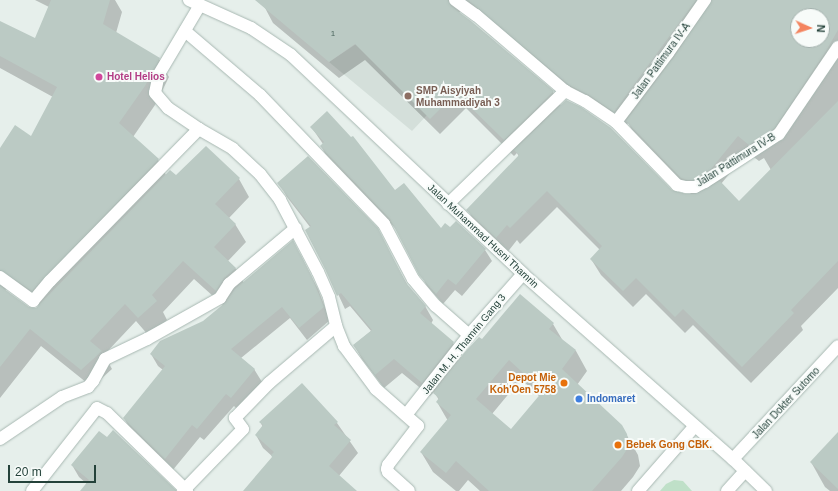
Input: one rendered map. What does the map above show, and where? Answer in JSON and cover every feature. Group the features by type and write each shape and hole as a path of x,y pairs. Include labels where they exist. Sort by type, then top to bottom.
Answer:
{"street":[{"name":"Jalan Pattimura IV-B","path":"455,0 476,15 565,91 585,101 616,122 677,185 695,187 779,134 838,46"},
{"name":"Jalan Pattimura IV-A","path":"616,122 668,53 705,0"},
{"path":"195,2 185,31 159,74 155,93 168,108 199,129 233,149 260,174 280,200 296,228 329,297 336,326 344,346 376,389 416,424 418,429 388,465 387,469 388,472 409,491"},
{"name":"Jalan Muhammad Husni Thamrin","path":"195,2 251,28 291,55 523,274 733,459 766,491"},
{"path":"185,31 260,95 384,224 413,279 436,306 469,335"},
{"path":"448,204 565,91"},
{"path":"0,277 34,301 50,281 199,129"},
{"path":"0,439 62,397 88,387 93,381 105,358 148,339 220,298 230,284 296,228"},
{"name":"Jalan M. H. Thamrin Gang 3","path":"406,415 469,335 523,274"},
{"path":"32,491 97,408 107,413 185,490 243,429 235,418 269,383 336,326"},
{"name":"Jalan Dokter Sutomo","path":"733,459 838,346"},
{"path":"638,491 695,426"},
{"path":"727,491 745,471"}],"shaded area":[{"name":"SMP Aisyiyah Muhammadiyah 3","path":"422,0 443,0 496,42 412,131 329,62"}],"green space":[{"path":"674,480 683,481 692,491 660,491 666,484"}],"building":[{"path":"51,0 110,0 103,24 160,58 145,86 119,123 159,159 32,291 0,270 0,148 15,125 31,136 57,87 0,56 0,21 35,38"},
{"path":"255,0 448,0 451,6 554,91 504,140 456,93 430,119 355,44 329,62"},
{"path":"468,0 696,0 614,112 589,95 569,85"},
{"path":"712,0 838,0 838,30 830,44 830,8 790,8 790,48 828,48 774,129 749,145 738,136 711,169 693,180 681,178 626,121 674,57"},
{"path":"566,100 581,107 611,128 672,190 685,194 695,194 720,181 739,201 838,101 838,261 791,310 794,313 742,367 683,309 675,317 636,278 623,291 590,259 602,246 547,191 510,228 507,225 496,238 466,210 519,155 514,150"},
{"path":"327,111 351,137 353,136 395,190 404,183 441,228 445,223 450,227 456,221 486,249 456,285 448,279 436,294 419,275 390,219 320,146 324,142 310,127"},
{"path":"206,146 240,178 215,204 236,224 214,247 236,268 224,278 216,291 183,261 152,295 157,301 138,318 125,304 90,341 102,351 81,370 30,329 0,367 0,286 29,307 36,308 170,170 176,175"},
{"path":"308,156 378,228 406,283 426,306 420,313 454,342 422,383 394,359 375,375 353,345 372,330 341,293 337,296 305,230 311,226 277,183"},
{"path":"293,240 311,275 324,307 299,328 282,307 231,349 255,369 231,398 226,394 197,429 192,425 165,459 123,418 165,366 150,354 160,341 203,321 226,302 235,289"},
{"path":"520,294 554,323 549,329 576,350 562,369 622,425 627,434 629,446 622,457 592,491 489,491 456,461 446,473 420,452 451,415 436,402 439,398 433,393 465,352 479,337 482,339","holes":["509,360 543,391 511,429 476,399"]},
{"path":"302,383 338,422 334,425 351,440 329,466 357,491 243,491 272,457 271,455 274,452 255,435 263,425 259,422"},
{"path":"113,430 176,491 80,491 89,480 71,465 99,431 107,437"},
{"path":"838,432 838,489 810,462"}],"place":[{"name":"Hotel Helios","path":"99,77"},
{"name":"SMP Aisyiyah Muhammadiyah 3","path":"408,96"},
{"name":"Depot Mie Koh'Oen 5758","path":"564,383"},
{"name":"Indomaret","path":"579,399"},
{"name":"Bebek Gong CBK.","path":"618,445"}]}
